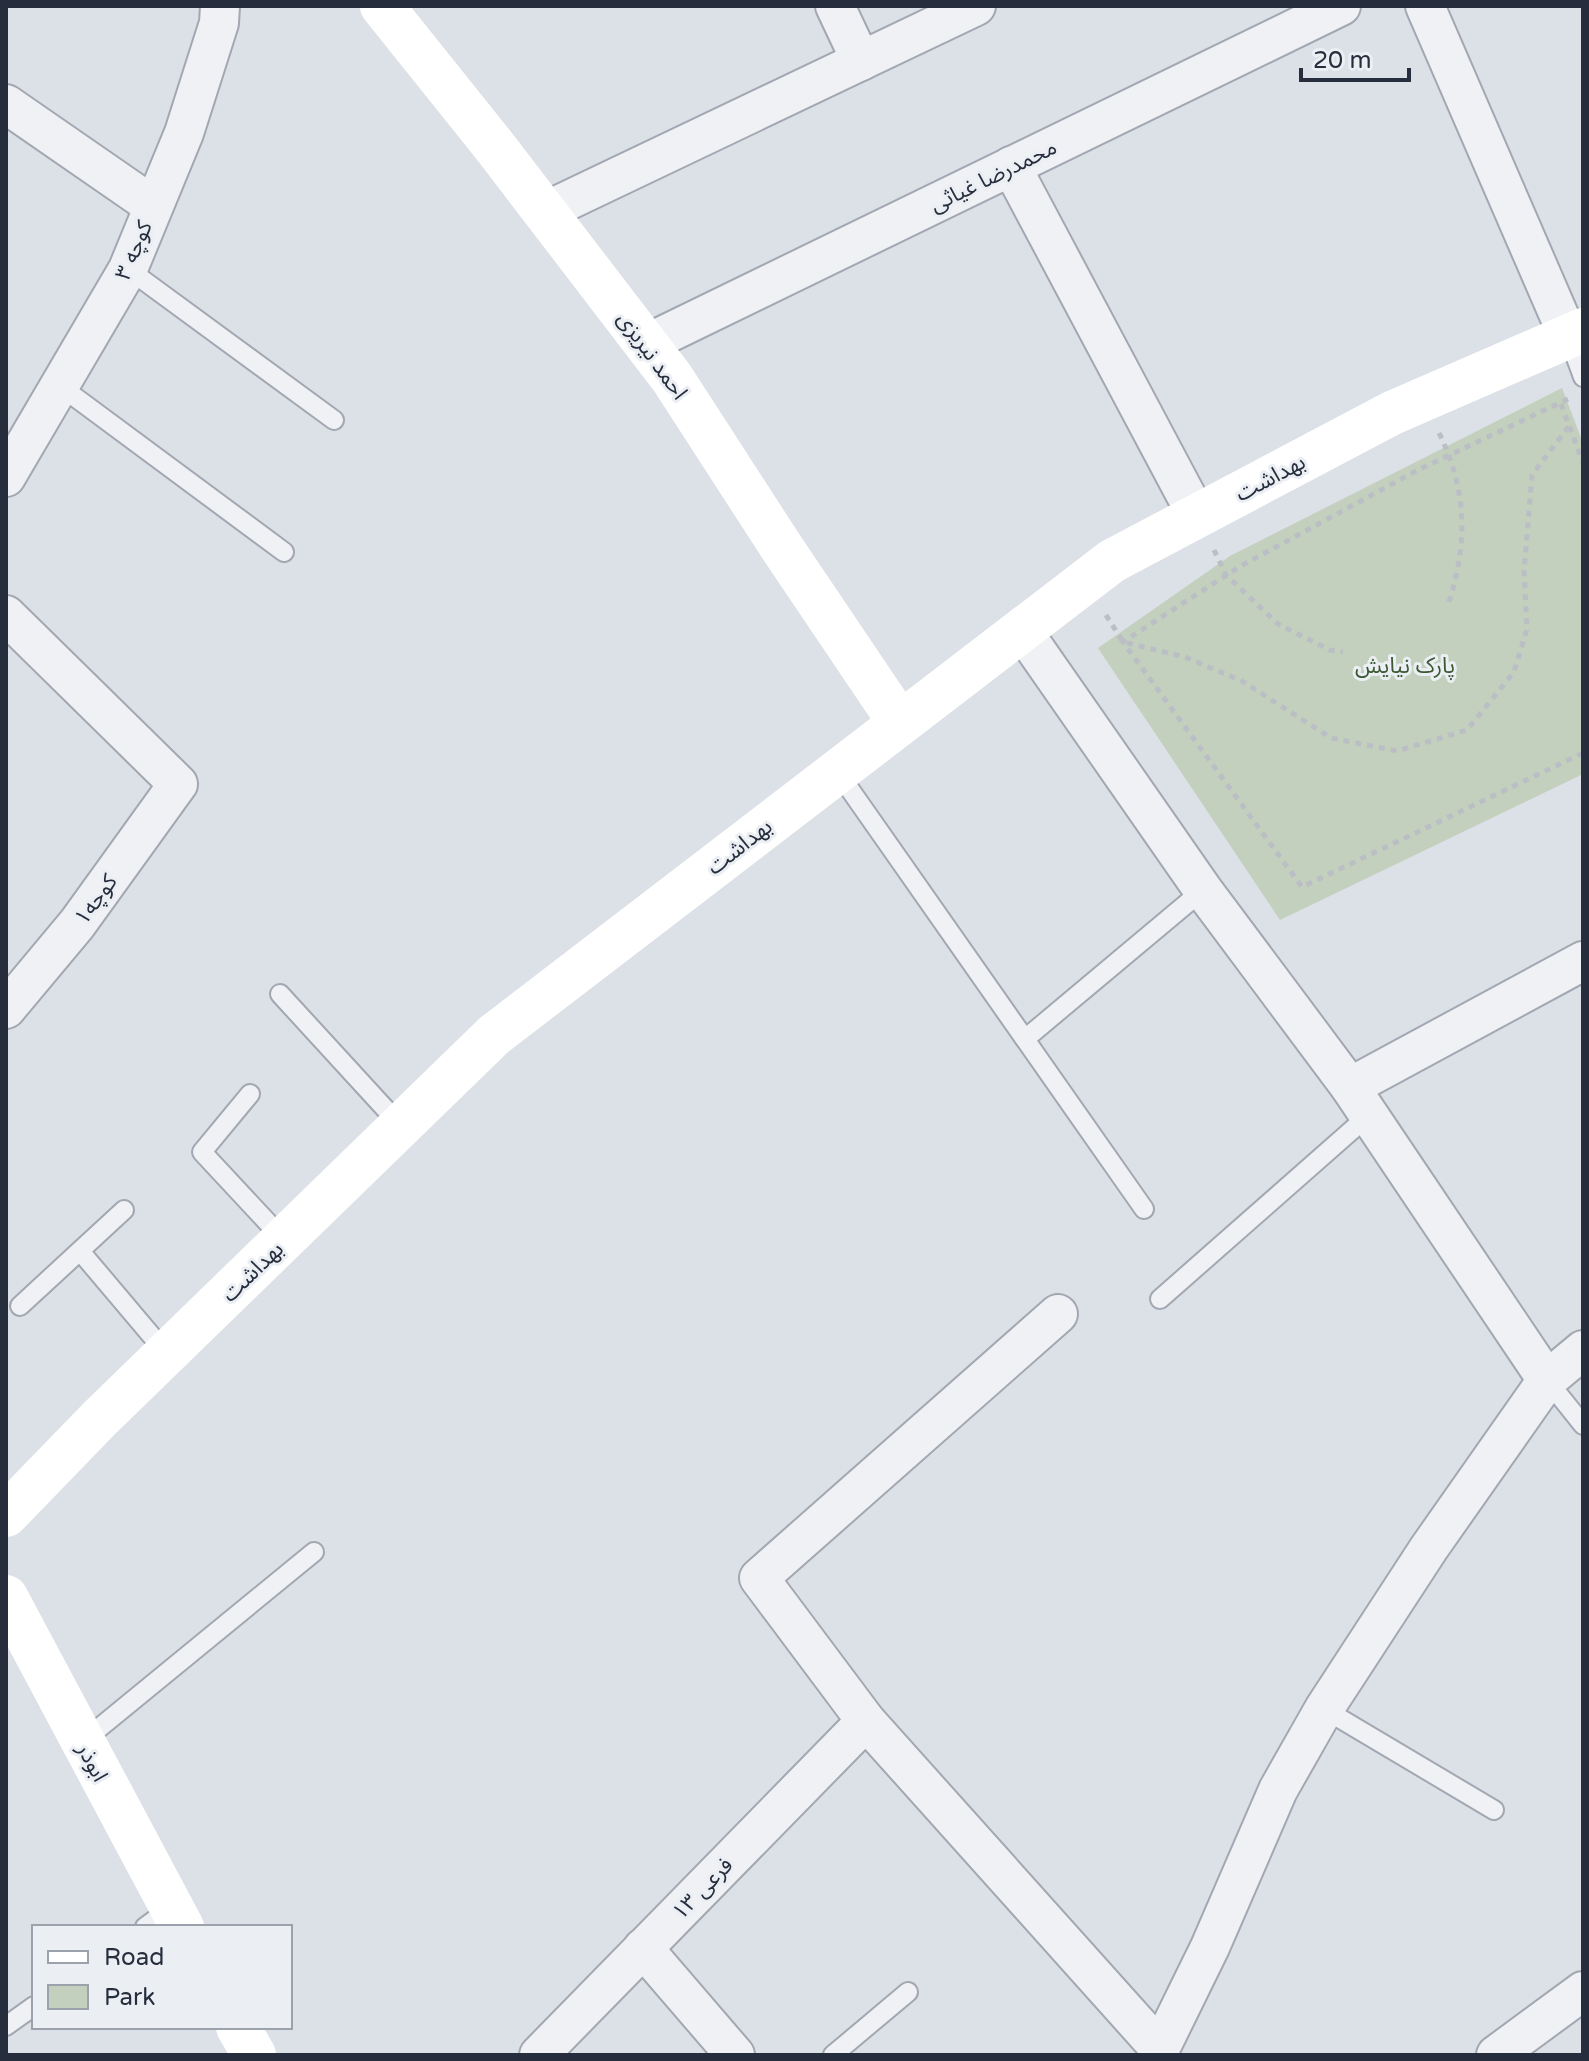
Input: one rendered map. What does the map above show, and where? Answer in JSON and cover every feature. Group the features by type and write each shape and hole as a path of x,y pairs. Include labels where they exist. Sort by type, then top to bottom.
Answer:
{"street":[{"name":"کوچه ۳","path":"6,477 128,269 184,133 219,23 220,6"},
{"name":"احمد نیریزی","path":"382,6 672,378 900,723"},
{"path":"835,6 861,61"},
{"path":"544,212 976,6"},
{"name":"محمدرضا غیاثی","path":"646,344 1341,6"},
{"path":"1425,6 1575,333"},
{"path":"6,104 152,205"},
{"path":"1011,166 1197,516"},
{"name":"بهداشت","path":"6,1515 99,1419 494,1035 1112,561 1392,413 1575,333"},
{"name":"کوچه۱","path":"6,615 178,784 77,924 6,1009"},
{"path":"1022,630 1203,890 1359,1101 1547,1380"},
{"path":"1359,1101 1583,961"},
{"path":"1058,1314 759,1578 866,1721 1158,2052 1210,1947 1278,1790 1324,1709 1429,1548 1547,1380 1583,1350"},
{"name":"ابوذر","path":"6,1597 82,1742 166,1921"},
{"name":"فرعی ۱۳","path":"539,2055 866,1721"},
{"path":"643,1948 735,2055"},
{"path":"1496,2055 1583,1991"},
{"path":"239,2029 254,2055"}],"lane":[{"path":"128,269 334,420"},
{"path":"1575,333 1583,377"},
{"path":"60,386 284,552"},
{"path":"837,771 1144,1209"},
{"path":"1025,1039 1203,890"},
{"path":"280,994 401,1126"},
{"path":"250,1094 202,1152 284,1240"},
{"path":"1160,1299 1359,1101"},
{"path":"20,1306 124,1210"},
{"path":"80,1251 167,1354"},
{"path":"1547,1380 1583,1425"},
{"path":"82,1742 314,1552"},
{"path":"1324,1709 1494,1810"},
{"path":"833,2055 908,1992"},
{"path":"6,2026 32,2007"}],"path":[{"path":"1423,399 1450,455 1464,512 1460,569 1449,602"},
{"path":"1123,642 1226,575 1450,455 1561,404 1583,463"},
{"path":"1123,642 1185,657 1242,681 1331,738 1397,751 1467,730 1514,672 1527,629 1524,571 1532,475 1569,426"},
{"path":"1197,516 1226,575 1278,624 1330,650 1343,652"},
{"path":"1123,642 1302,887 1583,753"}],"green space":[{"name":"پارک نیایش","path":"1562,388 1583,443 1583,774 1280,920 1098,648 1230,556"}]}
